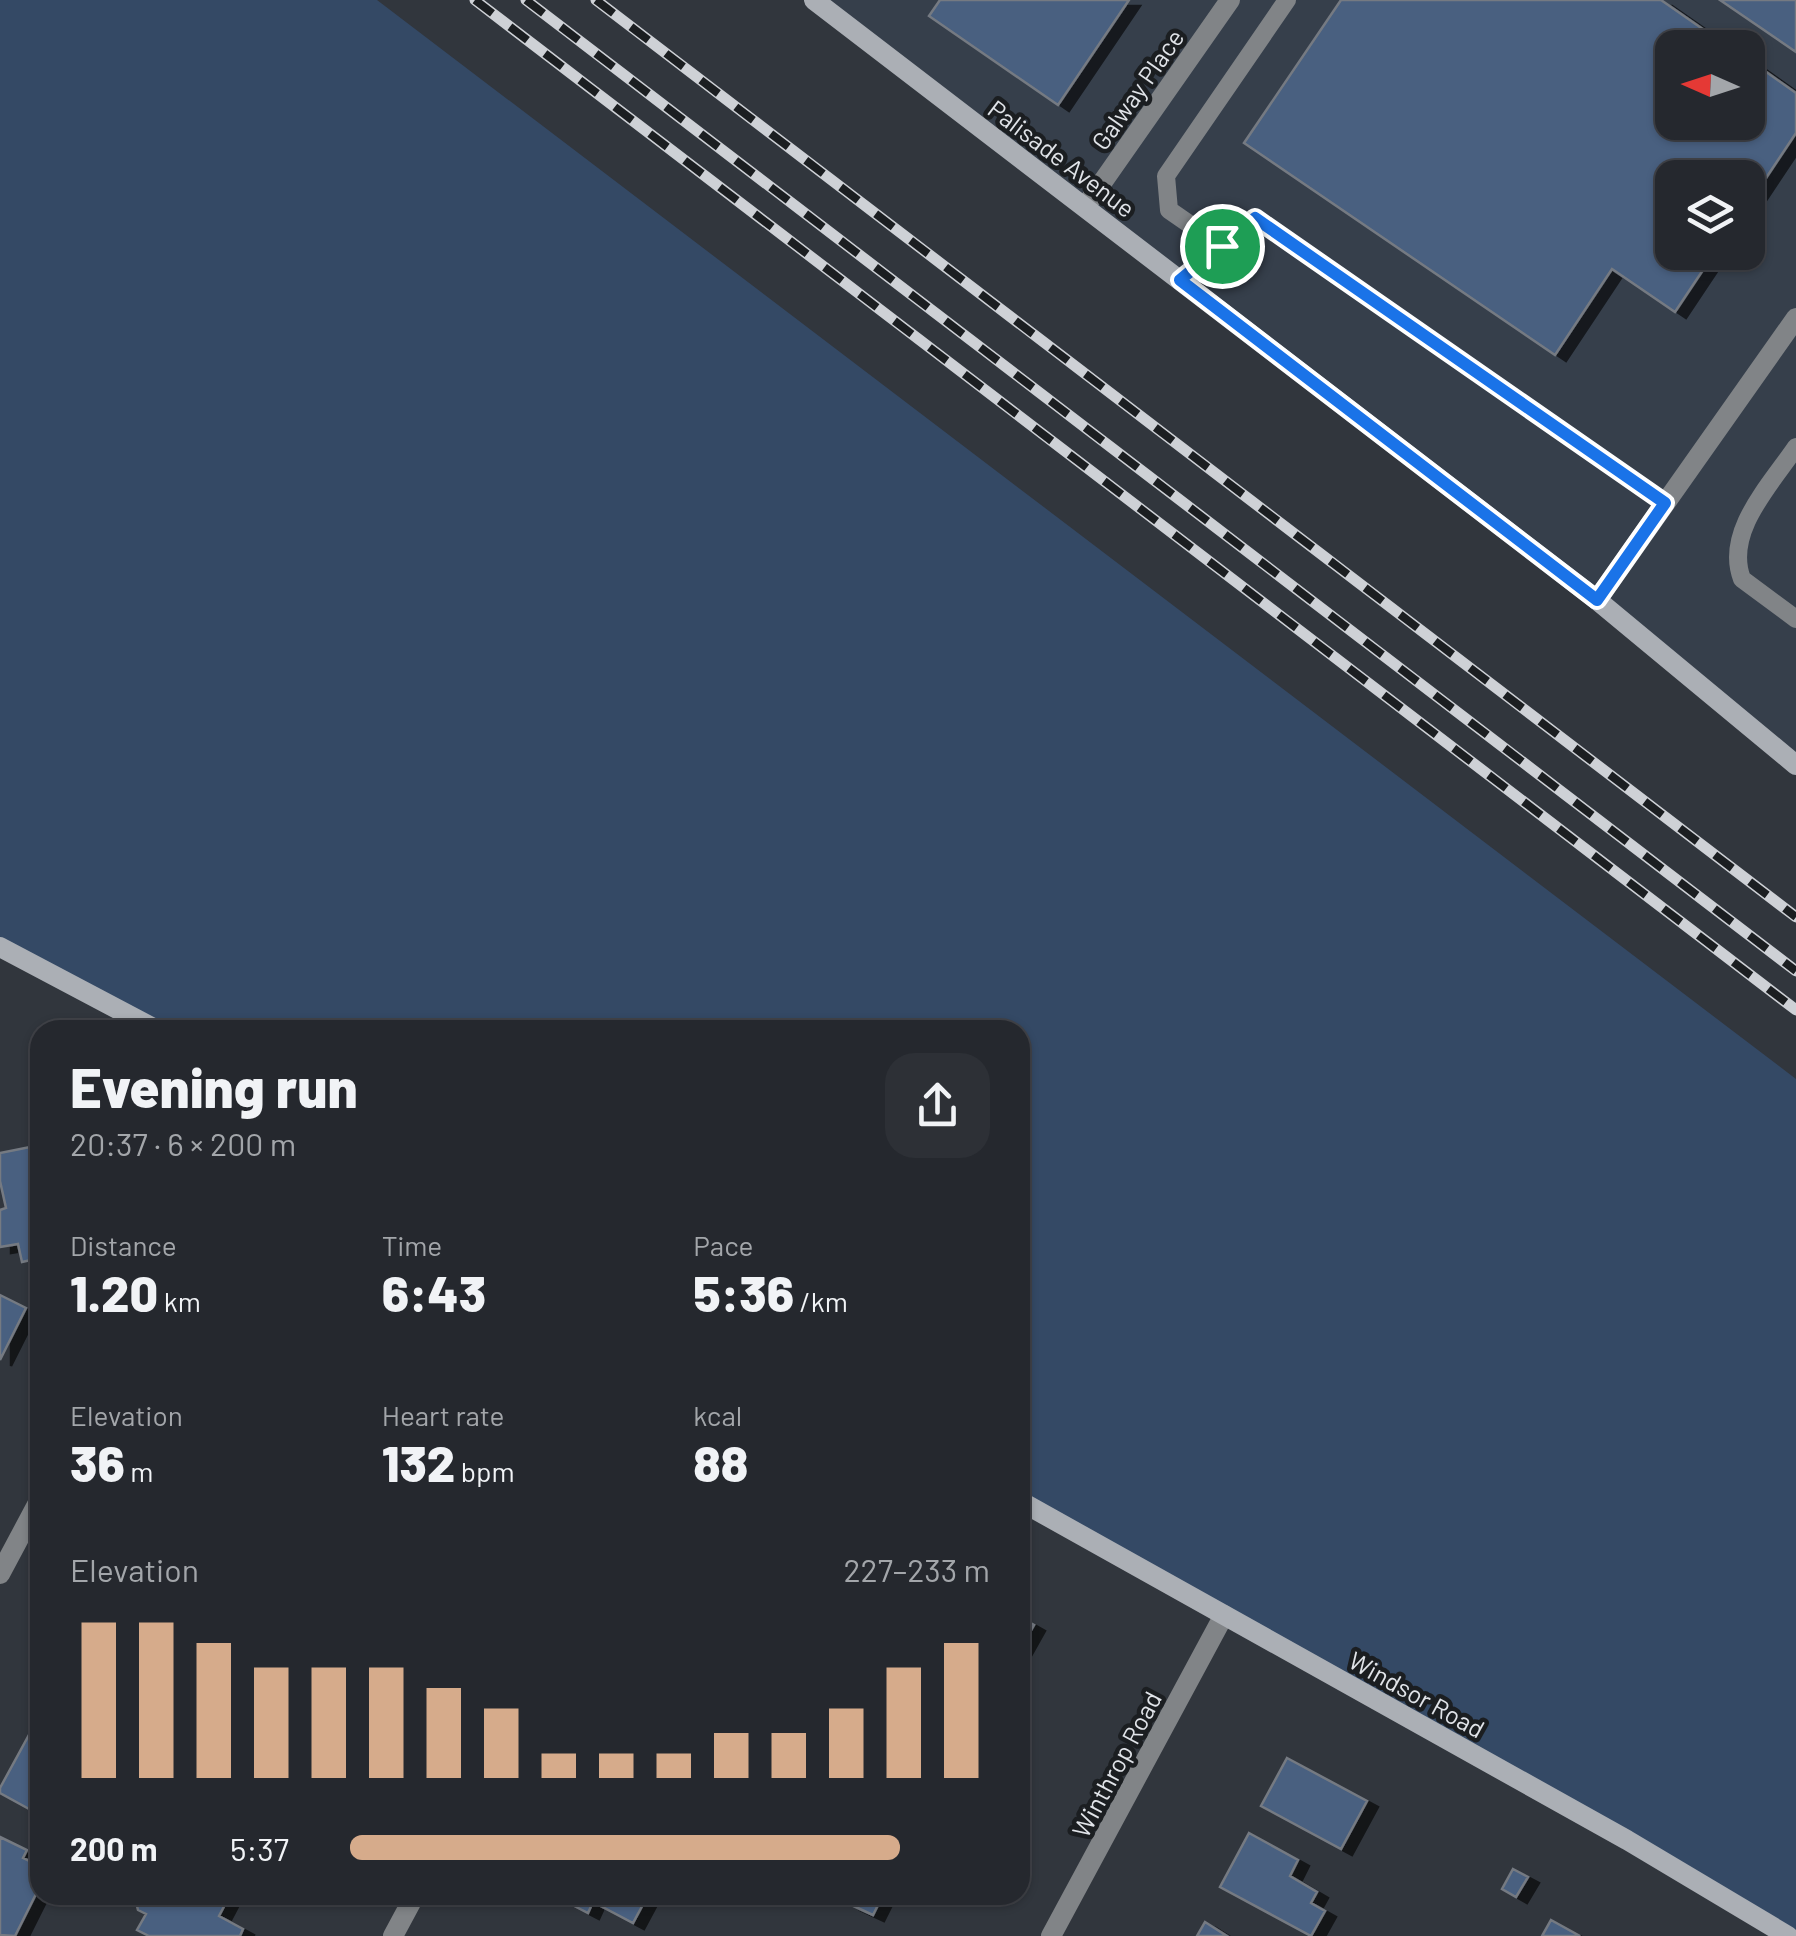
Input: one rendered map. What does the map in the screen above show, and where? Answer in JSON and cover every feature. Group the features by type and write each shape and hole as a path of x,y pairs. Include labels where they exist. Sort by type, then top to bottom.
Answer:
{"street":[{"name":"Palisade Avenue","path":"814,0 1597,600 1796,765"},
{"name":"Galway Place","path":"1084,207 1230,0"},
{"path":"1597,600 1796,318"},
{"path":"0,946 137,1020"},
{"name":"Windsor Road","path":"1030,1507 1627,1840 1777,1933"},
{"path":"0,1574 30,1518"},
{"name":"Winthrop Road","path":"1051,1936 1224,1615"},
{"path":"394,1936 410,1905"}],"lane":[{"path":"1222,246 1168,210 1166,176 1287,0"},
{"path":"1180,280 1255,218 1665,503"},
{"path":"1796,448 1750,516 1738,559 1742,579 1796,618"}],"shaded area":[{"path":"0,0 377,0 1796,1079 1796,1936 1030,1507 1030,1020 138,1020 0,947"},
{"path":"814,0 1796,0 1796,765"}],"building":[{"path":"940,0 1129,0 1058,105 929,16"},
{"path":"1341,0 1661,0 1704,30 1655,30 1655,140 1765,140 1765,71 1796,93 1796,133 1765,180 1765,160 1655,160 1655,270 1703,270 1675,312 1612,269 1555,355 1244,143"},
{"path":"1720,0 1796,0 1796,52"},
{"path":"30,1147 30,1260 22,1262 18,1244 0,1247 0,1210 6,1208 0,1181 0,1153"},
{"path":"0,1295 26,1308 0,1360"},
{"path":"30,1733 30,1810 0,1793"},
{"path":"1287,1758 1367,1801 1341,1849 1261,1806"},
{"path":"1249,1833 1298,1860 1290,1876 1317,1892 1311,1903 1325,1911 1311,1936 1220,1887"},
{"path":"0,1837 27,1850 23,1858 30,1861 30,1905 15,1936 0,1935"},
{"path":"1513,1869 1528,1877 1516,1897 1502,1889"},
{"path":"137,1905 225,1905 219,1916 243,1929 240,1936 149,1936 137,1930 146,1914"},
{"path":"572,1905 592,1905 588,1913"},
{"path":"599,1905 643,1905 633,1923"},
{"path":"851,1905 878,1905 873,1915"},
{"path":"1551,1920 1580,1936 1542,1936"},
{"path":"1205,1922 1227,1936 1197,1936"}],"railway":[{"path":"475,0 1796,1010"},
{"path":"526,0 1796,971"},
{"path":"596,0 1796,917"}],"route":[{"path":"1255,218 1665,503 1597,600 1180,280 1222,246 1255,218"}]}
